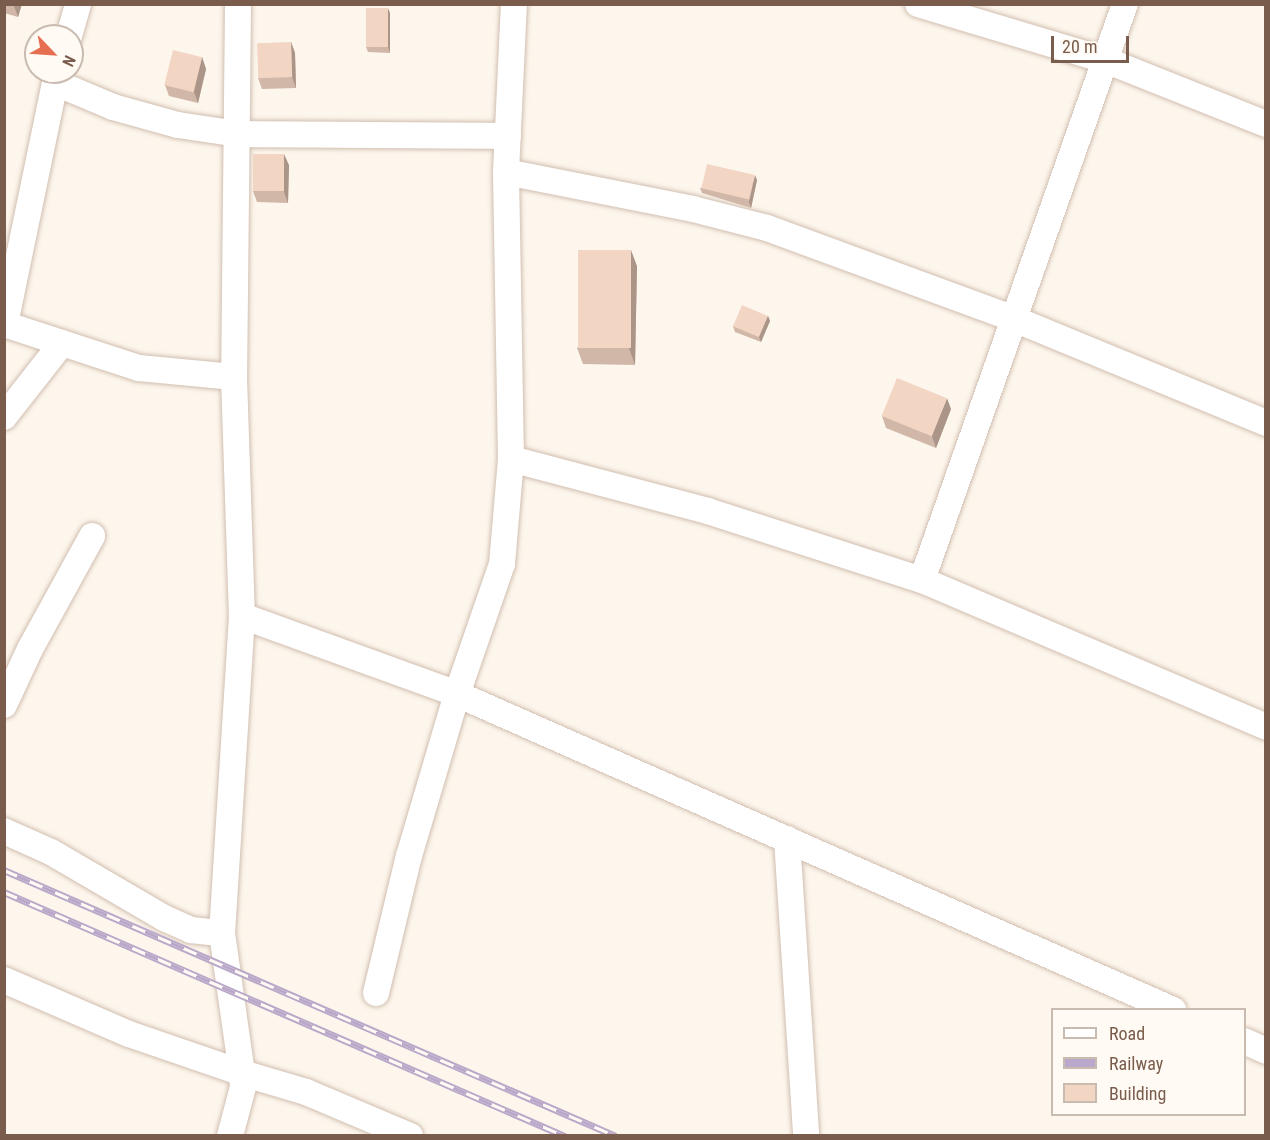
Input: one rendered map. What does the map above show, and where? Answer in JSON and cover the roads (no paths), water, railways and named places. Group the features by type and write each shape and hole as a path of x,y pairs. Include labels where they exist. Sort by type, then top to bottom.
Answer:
{"street":[{"path":"72,24 78,4"},
{"path":"230,1136 243,1087 222,933 242,616 234,377 238,4"},
{"path":"376,993 409,856 457,694 502,564 511,459 506,172 514,4"},
{"path":"918,4 1105,60 1266,124"},
{"path":"922,580 1125,4"},
{"path":"55,84 5,324 139,368 234,377"},
{"path":"68,84 113,106 178,125 238,134 508,136"},
{"path":"506,172 693,208 767,228 1014,319 1266,423"},
{"path":"4,417 62,343"},
{"path":"511,459 708,511 922,580 1266,727"},
{"path":"4,705 30,649 92,536"},
{"path":"242,616 457,694 1168,1008"},
{"path":"4,831 51,852 164,918 191,930 222,933"},
{"path":"787,839 806,1136"},
{"path":"4,980 118,1030 242,1073 306,1092 410,1136"},
{"path":"1246,1041 1266,1050"}],"railway":[{"path":"4,870 616,1136"},
{"path":"4,892 565,1136"}]}
